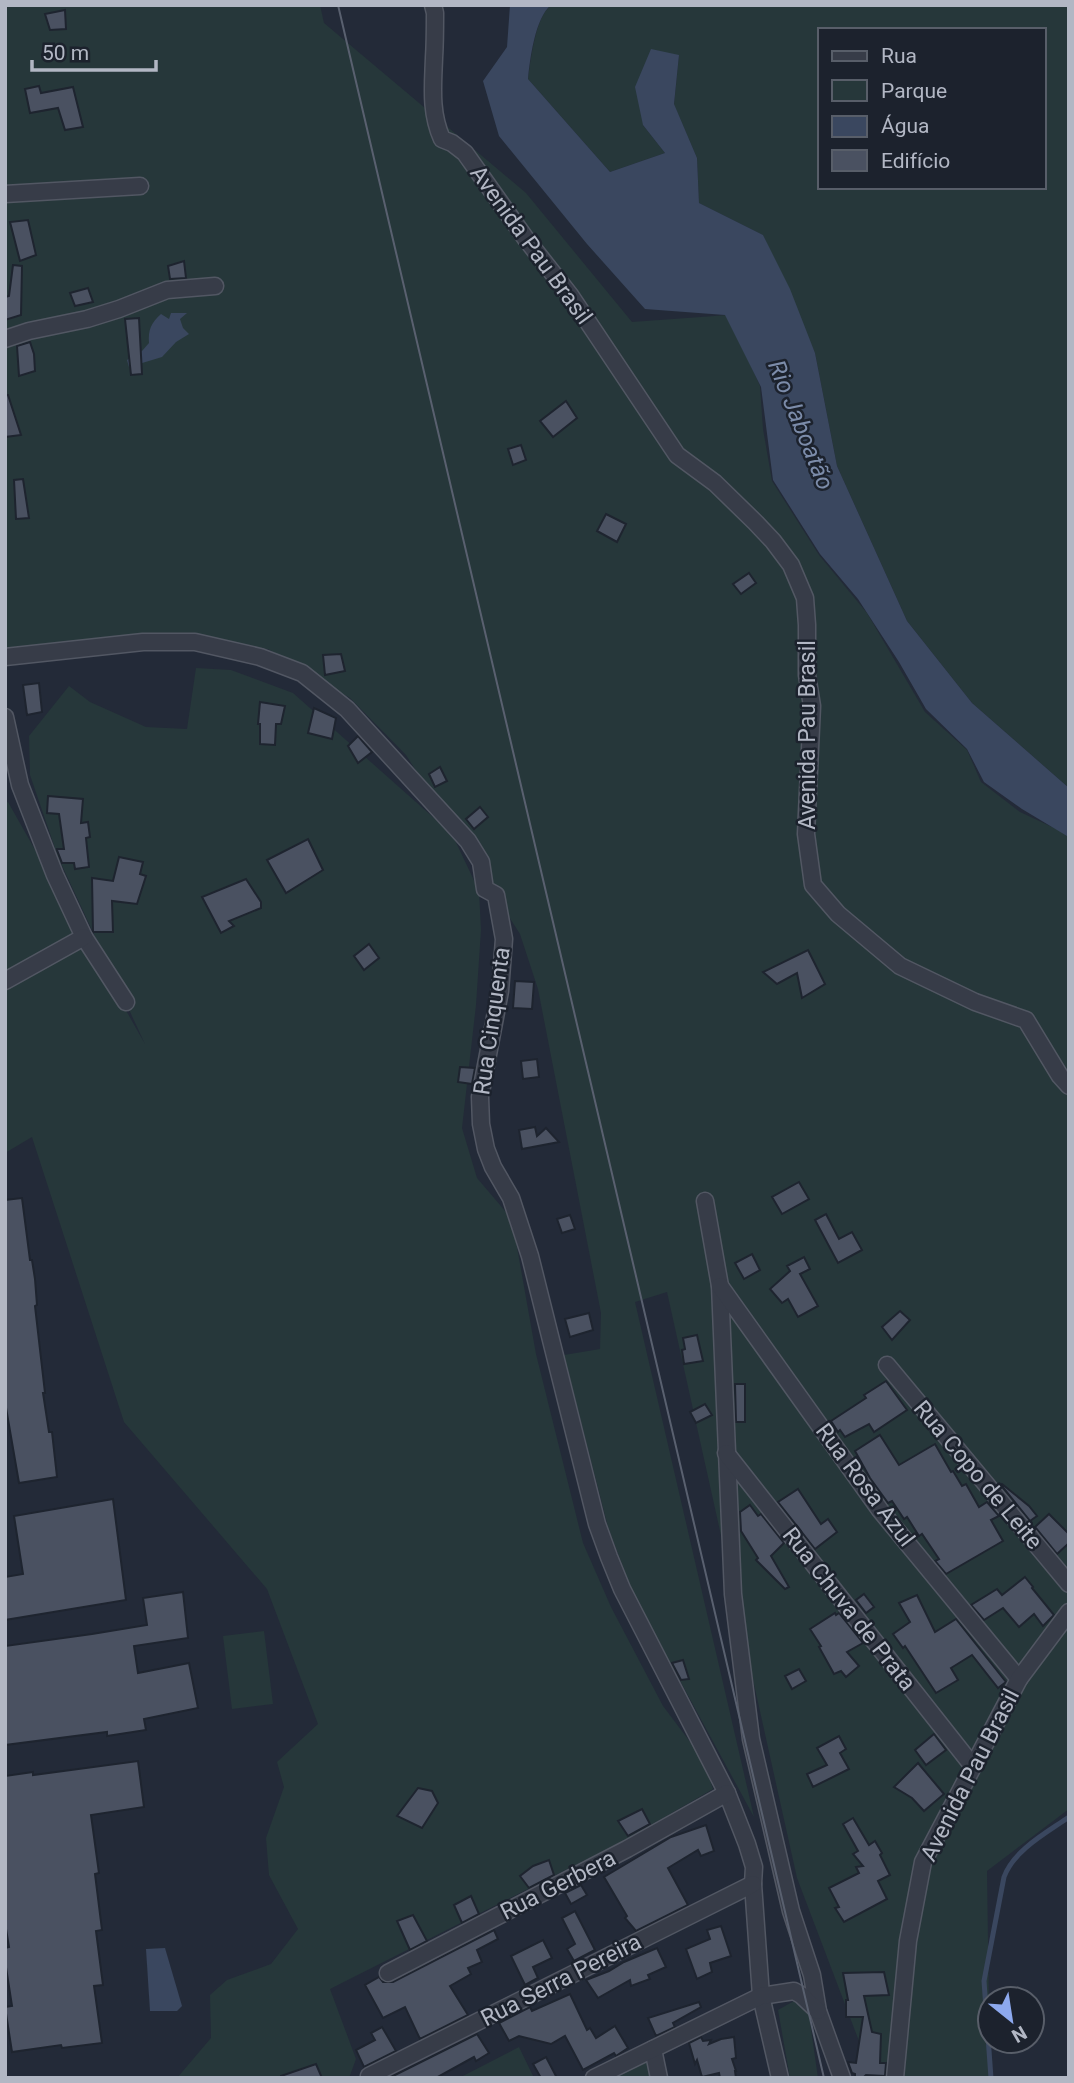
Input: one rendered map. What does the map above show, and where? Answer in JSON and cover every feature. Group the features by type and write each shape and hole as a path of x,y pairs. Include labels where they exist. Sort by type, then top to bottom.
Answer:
{"street":[{"name":"Avenida Pau Brasil","path":"433,5 433,110 442,139 465,153 570,295 677,456 715,484 773,541 791,565 805,597 807,676 812,706 806,834 813,885 838,914 900,966 975,1002 1026,1020 1069,1086"},
{"path":"5,194 140,186"},
{"path":"5,339 98,315 167,290 215,286"},
{"name":"Rua Cinquenta","path":"5,657 135,642 195,642 260,657 302,673 347,709 468,841 481,862 485,889 496,895 505,939 500,991 480,1097 481,1124 486,1149 511,1198 530,1256 608,1558 727,1793 751,1856 754,1867 761,1996 779,2078"},
{"path":"5,718 13,789 84,937 126,1002"},
{"path":"5,981 84,937"},
{"path":"705,1201 720,1286 733,1594 751,1739 791,1911 812,1975 818,2011 842,2078"},
{"name":"Rua Rosa Azul","path":"720,1286 880,1510 1019,1679"},
{"name":"Rua Copo de Leite","path":"887,1365 1069,1584"},
{"name":"Rua Chuva de Prata","path":"726,1453 972,1765"},
{"name":"Avenida Pau Brasil","path":"895,2078 908,1941 923,1862 1019,1679 1069,1612"},
{"name":"Rua Gerbera","path":"388,1973 727,1793"},
{"name":"Rua Serra Pereira","path":"369,2076 753,1884"},
{"path":"594,2078 761,1996 794,1991 818,2011"},
{"path":"653,2049 659,2078"}],"green space":[{"path":"5,5 320,5 324,23 526,193 632,322 728,315 760,386 763,429 772,481 819,555 867,613 925,712 967,750 981,782 1020,812 1067,834 1069,1809 987,1871 989,1985 976,1985 976,2055 990,2055 990,2078 873,2078 797,1878 667,1292 635,1302 754,1817 634,1596 608,1527 564,1355 600,1349 601,1313 538,989 520,934 406,755 350,698 268,649 127,643 5,657"},
{"path":"551,5 1069,5 1069,788 972,703 907,621 837,466 815,353 763,235 699,203 697,158 674,105 679,55 643,125 665,153 610,172 528,79 541,19"},
{"path":"196,668 231,670 293,693 452,834 479,891 481,930 476,1005 462,1128 477,1178 512,1219 536,1354 583,1543 611,1607 663,1706 703,1759 713,1789 627,1839 330,1989 356,2059 349,2078 177,2078 211,2038 210,1995 227,1980 271,1964 298,1929 269,1875 266,1838 284,1787 277,1762 318,1724 267,1589 124,1422 32,1137 5,1153 5,803 8,802 145,1044 58,857 30,775 29,736 69,686 90,702 146,727 187,729"},
{"path":"264,1631 273,1704 232,1709 223,1636"},
{"path":"794,2001 809,2015 818,2078 790,2078 778,2010"},
{"path":"656,2041 667,2078 593,2078"},
{"path":"519,2047 534,2078 459,2078"}],"water":[{"name":"Rio Jaboatão","path":"510,5 551,5 537,29 528,79 610,172 665,153 643,125 635,87 651,49 679,55 674,104 697,158 699,203 763,235 790,289 815,353 837,466 907,621 972,703 1069,788 1069,840 1067,836 984,782 967,749 926,709 858,599 820,554 773,480 761,387 725,315 645,309 587,244 499,136 483,81 507,47"},
{"path":"171,313 187,313 180,319 189,334 176,342 162,357 129,367 127,360 149,343 150,330 155,321 161,314 169,319"},
{"path":"165,1948 182,2006 177,2011 150,2011 146,1949"}],"building":[{"path":"65,10 66,29 50,30 45,14"},
{"path":"39,86 41,93 73,87 83,127 65,130 58,108 30,113 25,89"},
{"path":"28,220 36,255 20,261 10,222"},
{"path":"184,261 186,278 170,279 168,266"},
{"path":"13,265 22,266 21,315 5,320 5,297 9,296"},
{"path":"88,288 93,302 75,306 70,293"},
{"path":"139,318 142,374 131,375 125,319"},
{"path":"30,342 35,371 19,376 17,346"},
{"path":"5,395 8,395 21,435 5,437"},
{"path":"566,401 577,418 553,437 540,421"},
{"path":"521,445 526,460 513,465 508,449"},
{"path":"23,479 29,518 16,519 14,480"},
{"path":"606,514 626,524 617,542 597,531"},
{"path":"749,573 756,583 741,594 733,584"},
{"path":"341,654 345,671 325,675 323,655"},
{"path":"39,683 42,712 27,715 23,685"},
{"path":"260,702 285,706 281,724 276,724 275,745 260,744"},
{"path":"314,708 336,718 332,739 308,733"},
{"path":"358,736 372,752 358,763 348,746"},
{"path":"440,767 447,781 435,787 429,774"},
{"path":"48,796 83,799 81,823 88,822 90,837 86,838 89,867 75,869 74,863 62,863 57,850 64,849 59,814 47,813"},
{"path":"480,807 488,817 474,829 466,819"},
{"path":"308,839 323,870 286,893 267,860"},
{"path":"119,857 143,862 140,874 146,876 137,904 112,901 113,932 93,932 92,878 113,881"},
{"path":"246,879 261,902 261,908 229,921 234,926 221,933 202,897"},
{"path":"369,944 379,958 364,970 354,956"},
{"path":"808,950 825,984 802,998 797,973 777,984 763,972"},
{"path":"515,981 534,982 532,1009 513,1008"},
{"path":"537,1059 539,1077 523,1079 521,1061"},
{"path":"460,1067 475,1068 472,1084 458,1082"},
{"path":"535,1127 537,1136 546,1128 559,1142 522,1149 519,1130"},
{"path":"799,1182 809,1199 782,1214 772,1197"},
{"path":"22,1198 35,1279 43,1393 49,1432 52,1432 57,1477 19,1483 5,1402 5,1200"},
{"path":"826,1214 839,1239 852,1232 862,1250 838,1263 815,1220"},
{"path":"570,1215 575,1229 562,1233 557,1219"},
{"path":"752,1254 760,1270 744,1279 735,1263"},
{"path":"804,1257 810,1269 800,1274 818,1306 798,1317 788,1299 782,1303 770,1289 790,1271 787,1266"},
{"path":"900,1311 910,1320 892,1340 882,1327"},
{"path":"589,1313 593,1330 570,1337 565,1319"},
{"path":"697,1335 703,1361 684,1364 683,1338"},
{"path":"886,1381 907,1410 874,1432 869,1424 845,1437 840,1430 838,1432 831,1421"},
{"path":"735,1384 745,1384 745,1422 736,1422"},
{"path":"705,1404 712,1415 696,1423 690,1412"},
{"path":"880,1435 899,1465 935,1444 951,1472 953,1471 962,1486 966,1484 979,1507 987,1502 999,1516 991,1520 1003,1541 946,1574 935,1561 939,1559 922,1534 919,1536 907,1517 904,1519 892,1501 888,1503 855,1451"},
{"path":"1002,1484 1029,1506 1037,1516 1030,1521"},
{"path":"798,1489 821,1524 828,1519 837,1532 815,1549 778,1502"},
{"path":"113,1499 126,1600 5,1620 5,1577 23,1574 14,1516"},
{"path":"750,1505 758,1516 761,1514 784,1543 771,1556 789,1587 785,1589 756,1560 758,1558 741,1531 740,1512"},
{"path":"1049,1514 1069,1534 1069,1543 1057,1554 1035,1527"},
{"path":"1025,1577 1054,1615 1043,1626 1034,1614 1019,1627 1003,1608 984,1620 971,1605 997,1589 1002,1595"},
{"path":"183,1592 188,1638 134,1646 138,1673 189,1663 198,1708 144,1719 146,1730 107,1736 107,1732 5,1745 5,1646 147,1625 143,1598"},
{"path":"864,1594 874,1607 866,1613 856,1600"},
{"path":"917,1595 935,1632 956,1619 1006,1682 998,1688 972,1655 951,1668 958,1680 936,1693 905,1646 903,1648 893,1634 910,1622 899,1603"},
{"path":"839,1613 863,1643 847,1652 859,1666 846,1677 841,1671 834,1674 810,1629"},
{"path":"683,1660 689,1679 681,1680 672,1663"},
{"path":"799,1669 806,1681 792,1689 785,1676"},
{"path":"934,1734 946,1750 926,1765 915,1750"},
{"path":"839,1736 846,1749 840,1753 849,1769 813,1787 807,1774 827,1765 817,1748"},
{"path":"138,1761 144,1807 91,1815 99,1873 95,1874 102,1930 96,1931 103,1985 94,1986 102,2043 12,2052 5,2007 12,2006 5,1961 5,1948 9,1947 5,1923 5,1776 33,1772 33,1775"},
{"path":"918,1763 944,1794 924,1811 912,1798 894,1787"},
{"path":"418,1788 432,1791 438,1803 422,1828 397,1816"},
{"path":"642,1809 650,1824 628,1836 618,1821"},
{"path":"853,1818 869,1845 875,1841 890,1875 878,1881 887,1899 844,1922 835,1908 839,1907 829,1888 859,1873 856,1867 863,1866 853,1854 858,1851 843,1824"},
{"path":"706,1825 714,1851 701,1856 698,1850 668,1868 688,1905 636,1931 625,1918 627,1916 604,1877 671,1837"},
{"path":"549,1860 554,1875 529,1888 520,1876 533,1866"},
{"path":"581,1885 587,1895 571,1904 565,1893"},
{"path":"471,1896 479,1914 462,1923 454,1905"},
{"path":"575,1911 595,1950 574,1961 567,1949 575,1944 562,1918"},
{"path":"413,1915 427,1941 410,1950 397,1921"},
{"path":"721,1926 731,1956 710,1963 712,1972 697,1979 686,1949 710,1939 707,1930"},
{"path":"494,1930 498,1939 477,1950 482,1962 468,1968 471,1974 450,1986 468,2015 420,2039 405,2007 383,2018 365,1985 379,1977 383,1982 393,1982"},
{"path":"543,1940 552,1958 533,1967 538,1978 525,1985 511,1956"},
{"path":"657,1948 666,1967 648,1975 650,1979 631,1986 630,1980 598,1998 586,1980 609,1971"},
{"path":"884,1972 889,1995 864,1996 872,2032 881,2034 880,2063 886,2063 885,2076 866,2075 863,2078 855,2078 848,2062 856,2063 863,2017 846,2017 848,2000 843,1973"},
{"path":"570,1994 587,2030 590,2028 596,2038 615,2026 628,2048 583,2070 565,2036 551,2044 519,2036 509,2041 499,2023 530,2007 532,2011"},
{"path":"699,2002 701,2007 673,2023 675,2027 656,2036 648,2018"},
{"path":"382,2027 396,2051 364,2067 356,2050 375,2040 371,2033"},
{"path":"477,2034 489,2053 476,2061 474,2057 436,2078 389,2078"},
{"path":"701,2037 703,2041 711,2040 709,2044 734,2037 736,2058 732,2059 736,2078 720,2078 719,2073 702,2077 689,2043"},
{"path":"546,2057 557,2078 541,2078 533,2064"},
{"path":"316,2064 322,2078 281,2078 281,2076"}],"waterway":[{"path":"991,2078 984,1981 1004,1877 1023,1850 1069,1817"}],"tram line":[{"path":"338,5 824,2078"}]}
